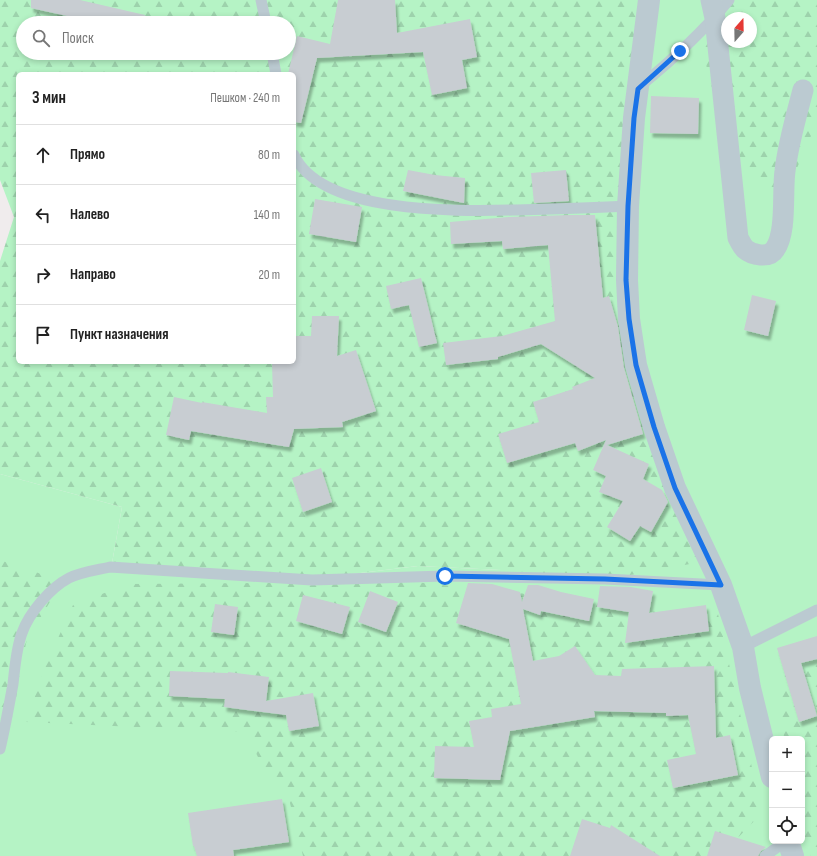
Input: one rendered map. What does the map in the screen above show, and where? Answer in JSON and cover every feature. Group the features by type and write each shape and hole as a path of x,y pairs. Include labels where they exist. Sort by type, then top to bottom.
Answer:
{"street":[{"path":"649,0 634,118 628,206 626,280 629,319 636,365 654,427 675,488 721,585 743,647 750,688 771,772"},
{"path":"713,9 738,238 745,248 754,254 764,256 774,251 779,243 785,171 793,129 803,90"},
{"path":"788,844 793,856"}],"lane":[{"path":"261,0 264,16"},
{"path":"638,89 661,69 713,9 729,0"},
{"path":"273,60 276,72"},
{"path":"296,159 299,164 321,182 347,194 373,202 424,209 476,211 628,206"},
{"path":"0,749 22,631 41,602 51,592 69,578 88,572 110,567 312,580 445,576 605,579 721,585"},
{"path":"743,647 817,610"},
{"path":"765,856 783,844"}],"green space":[{"path":"0,0 646,0 620,280 706,561 614,578 418,566 327,577 112,563 122,507 0,474 0,261 14,217 0,180"},
{"path":"655,0 817,0 817,856 0,856 0,474 122,507 112,563 327,577 418,566 501,570 671,486 621,280"},
{"path":"719,0 817,0 817,122 780,207 728,151 697,29"},
{"path":"0,560 62,581 26,643 10,731 0,761"},
{"path":"414,582 718,614 762,813 721,856 303,856 289,799 267,776 246,732 26,722 45,667 73,605 128,584"},
{"path":"817,635 817,856 811,856 805,839 805,736 784,736 780,693 793,649"}],"building":[{"path":"31,0 80,0 145,15 67,16 31,8"},
{"path":"338,0 395,0 397,33 470,19 477,57 462,60 467,88 432,95 423,52 317,58 301,123 296,122 296,72 288,72 291,60 296,60 297,36 330,44"},
{"path":"651,96 699,98 698,134 650,133"},
{"path":"408,170 465,178 464,203 403,191"},
{"path":"566,170 569,201 534,203 531,173"},
{"path":"315,199 362,207 356,242 309,234"},
{"path":"595,215 603,298 609,296 618,327 624,368 643,434 607,445 649,464 643,479 662,490 668,502 651,532 640,526 630,541 607,527 623,501 599,492 606,476 593,470 606,440 578,451 575,443 507,463 498,434 539,422 533,402 573,389 572,387 595,378 541,344 498,357 498,359 446,365 443,343 502,336 555,321 548,245 503,249 502,241 451,244 450,222 509,217"},
{"path":"421,278 437,343 419,347 409,305 391,309 386,286"},
{"path":"752,295 776,301 768,336 744,330"},
{"path":"312,316 339,316 337,356 356,350 376,411 342,422 343,427 294,429 289,447 191,431 189,440 166,435 174,397 267,413 266,397 273,397 272,364 296,364 296,336 311,336"},
{"path":"321,468 332,502 303,512 292,478"},
{"path":"468,583 492,584 520,592 522,602 528,585 538,585 561,592 594,599 589,621 541,611 540,615 523,609 533,661 559,656 575,646 595,675 621,676 622,669 714,666 716,738 730,735 738,775 673,788 667,760 696,754 688,715 666,716 666,713 594,711 595,717 510,731 500,780 434,778 435,746 474,747 469,721 492,717 491,709 521,704 509,639 456,623"},
{"path":"600,586 631,587 653,591 649,613 706,605 709,631 625,643 629,612 597,607"},
{"path":"370,591 398,602 386,632 358,622"},
{"path":"303,595 350,607 342,634 296,621"},
{"path":"215,604 238,607 234,635 211,632"},
{"path":"817,636 817,659 801,663 817,716 799,722 777,648"},
{"path":"170,671 228,672 269,677 266,701 313,693 319,726 289,731 286,715 224,707 225,699 169,696"},
{"path":"282,799 289,842 233,850 234,856 197,856 193,846 188,813"},
{"path":"582,819 610,828 611,825 660,856 570,856"},
{"path":"715,831 766,847 758,856 707,856"}],"route":[{"path":"445,576 605,579 721,585 675,488 654,427 636,365 629,319 626,280 628,206 634,118 638,89 680,51"}]}
